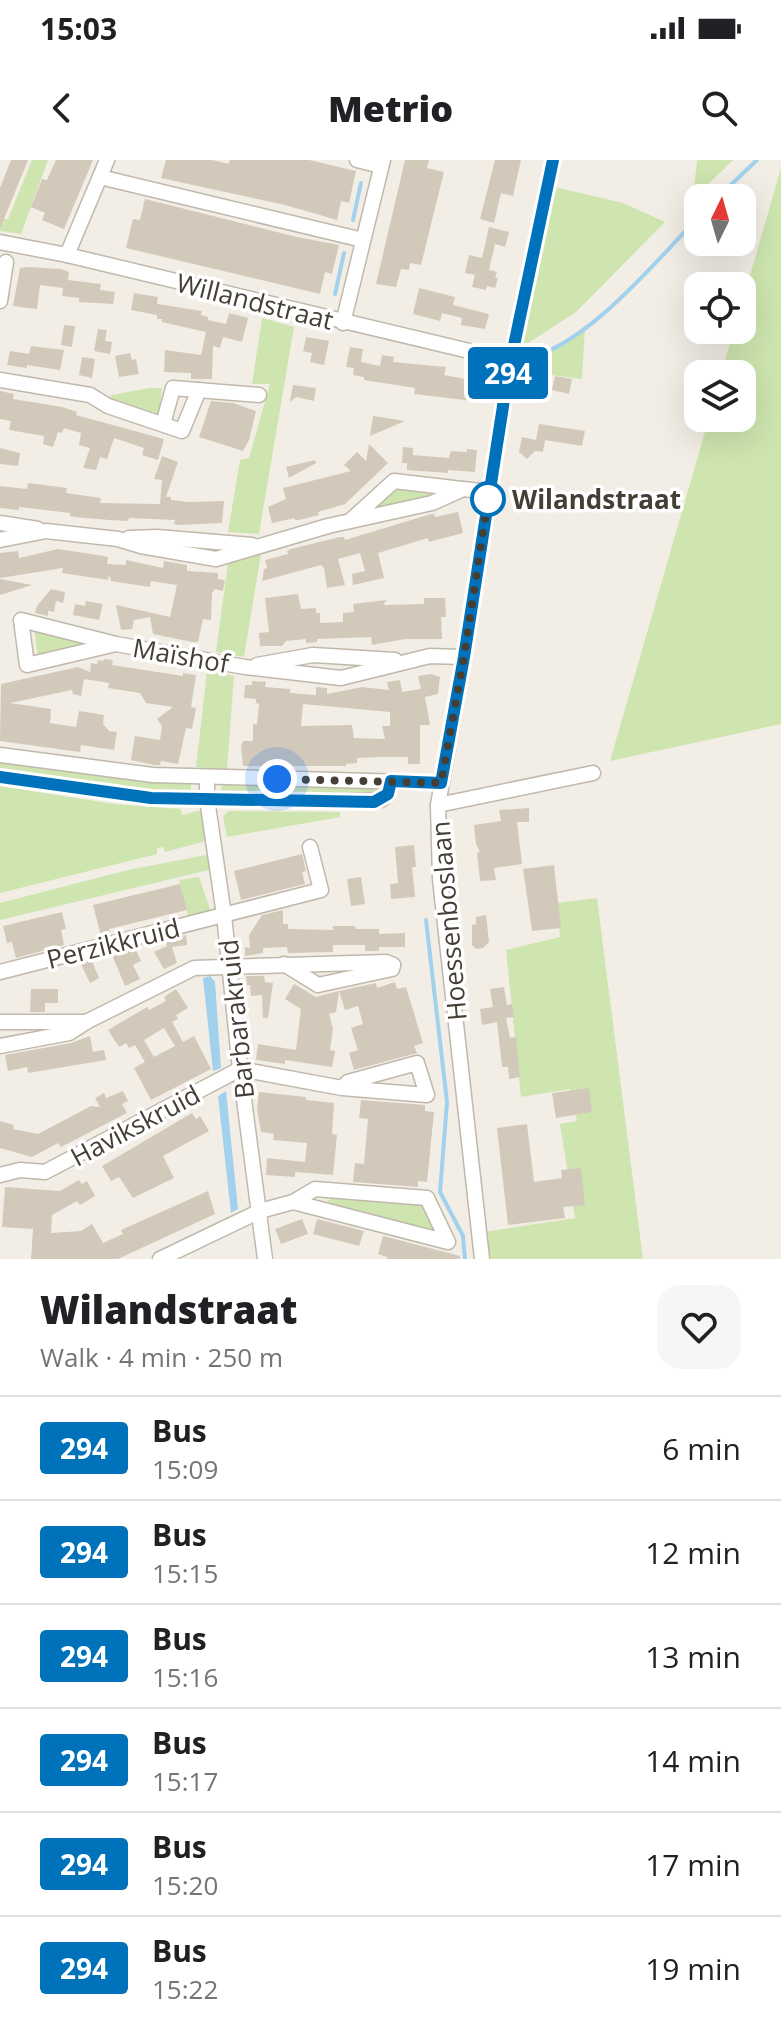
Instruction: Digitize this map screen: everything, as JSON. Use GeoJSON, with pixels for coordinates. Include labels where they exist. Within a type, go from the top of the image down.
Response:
{"type":"FeatureCollection","features":[{"type":"Feature","properties":{"kind":"street"},"geometry":{"type":"LineString","coordinates":[[67,255],[107,160]]}},
{"type":"Feature","properties":{"kind":"street"},"geometry":{"type":"LineString","coordinates":[[343,323],[382,163],[357,160]]}},
{"type":"Feature","properties":{"kind":"street","name":"Hoessenboslaan"},"geometry":{"type":"LineString","coordinates":[[482,1259],[440,879],[438,805],[511,361],[553,160]]}},
{"type":"Feature","properties":{"kind":"street"},"geometry":{"type":"LineString","coordinates":[[100,177],[363,240]]}},
{"type":"Feature","properties":{"kind":"street","name":"Willandstraat"},"geometry":{"type":"LineString","coordinates":[[0,242],[67,255],[511,361]]}},
{"type":"Feature","properties":{"kind":"street"},"geometry":{"type":"LineString","coordinates":[[0,301],[6,262]]}},
{"type":"Feature","properties":{"kind":"street"},"geometry":{"type":"LineString","coordinates":[[0,380],[90,395],[108,406],[182,431],[199,390]]}},
{"type":"Feature","properties":{"kind":"street"},"geometry":{"type":"LineString","coordinates":[[163,424],[173,388],[259,395]]}},
{"type":"Feature","properties":{"kind":"street"},"geometry":{"type":"LineString","coordinates":[[350,521],[394,481],[489,492]]}},
{"type":"Feature","properties":{"kind":"street"},"geometry":{"type":"LineString","coordinates":[[0,523],[118,539],[216,559],[350,521],[432,503],[463,489]]}},
{"type":"Feature","properties":{"kind":"street"},"geometry":{"type":"LineString","coordinates":[[0,540],[46,531]]}},
{"type":"Feature","properties":{"kind":"street","name":"Maïshof"},"geometry":{"type":"LineString","coordinates":[[116,644],[27,665],[21,620],[116,644],[245,667],[341,678],[430,656],[464,657]]}},
{"type":"Feature","properties":{"kind":"street","name":"Maïshof"},"geometry":{"type":"LineString","coordinates":[[245,667],[313,655],[412,661]]}},
{"type":"Feature","properties":{"kind":"street"},"geometry":{"type":"LineString","coordinates":[[0,755],[99,770],[207,779],[441,783]]}},
{"type":"Feature","properties":{"kind":"street"},"geometry":{"type":"LineString","coordinates":[[438,805],[593,773]]}},
{"type":"Feature","properties":{"kind":"street"},"geometry":{"type":"LineString","coordinates":[[0,777],[151,798],[374,802],[388,794],[391,781]]}},
{"type":"Feature","properties":{"kind":"street","name":"Barbarakruid"},"geometry":{"type":"LineString","coordinates":[[207,779],[265,1259]]}},
{"type":"Feature","properties":{"kind":"street","name":"Perzikkruid"},"geometry":{"type":"LineString","coordinates":[[0,972],[321,890],[310,847]]}},
{"type":"Feature","properties":{"kind":"street"},"geometry":{"type":"LineString","coordinates":[[0,1046],[69,1033],[194,968],[229,965],[386,962],[393,965],[392,969],[318,985],[284,964]]}},
{"type":"Feature","properties":{"kind":"street"},"geometry":{"type":"LineString","coordinates":[[0,1022],[86,1022]]}},
{"type":"Feature","properties":{"kind":"street"},"geometry":{"type":"LineString","coordinates":[[240,1069],[342,1088],[355,1090],[427,1095],[417,1063],[348,1082],[342,1088]]}},
{"type":"Feature","properties":{"kind":"street","name":"Havikskruid"},"geometry":{"type":"LineString","coordinates":[[0,1164],[20,1170],[45,1172],[240,1069]]}},
{"type":"Feature","properties":{"kind":"street","name":"Havikskruid"},"geometry":{"type":"LineString","coordinates":[[0,1175],[20,1170]]}},
{"type":"Feature","properties":{"kind":"street"},"geometry":{"type":"LineString","coordinates":[[160,1259],[260,1211],[293,1202],[315,1189],[427,1198],[448,1242],[293,1202]]}},
{"type":"Feature","properties":{"kind":"green space"},"geometry":{"type":"Polygon","coordinates":[[[32,160],[48,160],[21,234],[0,231],[0,219],[8,219],[32,160]]]}},
{"type":"Feature","properties":{"kind":"green space"},"geometry":{"type":"Polygon","coordinates":[[[697,160],[733,160],[708,184],[695,184],[697,160]]]}},
{"type":"Feature","properties":{"kind":"green space"},"geometry":{"type":"Polygon","coordinates":[[[781,168],[781,724],[610,761],[705,432],[756,432],[756,360],[725,360],[730,344],[756,344],[756,272],[751,272],[781,168]]]}},
{"type":"Feature","properties":{"kind":"green space"},"geometry":{"type":"Polygon","coordinates":[[[555,187],[623,203],[665,222],[576,312],[522,347],[555,187]]]}},
{"type":"Feature","properties":{"kind":"green space"},"geometry":{"type":"Polygon","coordinates":[[[262,318],[294,327],[259,534],[228,532],[240,460],[249,458],[270,384],[252,384],[262,318]]]}},
{"type":"Feature","properties":{"kind":"green space"},"geometry":{"type":"Polygon","coordinates":[[[585,327],[582,379],[542,374],[544,357],[585,327]]]}},
{"type":"Feature","properties":{"kind":"green space"},"geometry":{"type":"Polygon","coordinates":[[[162,388],[159,414],[110,399],[112,395],[162,388]]]}},
{"type":"Feature","properties":{"kind":"green space"},"geometry":{"type":"Polygon","coordinates":[[[397,487],[445,491],[367,512],[397,487]]]}},
{"type":"Feature","properties":{"kind":"green space"},"geometry":{"type":"Polygon","coordinates":[[[261,554],[244,657],[216,652],[228,563],[261,554]]]}},
{"type":"Feature","properties":{"kind":"green space"},"geometry":{"type":"Polygon","coordinates":[[[34,629],[93,644],[38,657],[34,629]]]}},
{"type":"Feature","properties":{"kind":"green space"},"geometry":{"type":"Polygon","coordinates":[[[207,671],[234,676],[227,769],[196,767],[207,671]]]}},
{"type":"Feature","properties":{"kind":"green space"},"geometry":{"type":"Polygon","coordinates":[[[0,759],[191,784],[191,794],[151,795],[0,772],[0,759]]]}},
{"type":"Feature","properties":{"kind":"green space"},"geometry":{"type":"Polygon","coordinates":[[[225,783],[383,788],[382,794],[220,794],[225,783]]]}},
{"type":"Feature","properties":{"kind":"green space"},"geometry":{"type":"Polygon","coordinates":[[[0,786],[114,804],[181,809],[182,815],[202,810],[206,841],[165,852],[163,847],[157,848],[157,854],[0,893],[0,786]]]}},
{"type":"Feature","properties":{"kind":"green space"},"geometry":{"type":"Polygon","coordinates":[[[229,811],[340,812],[340,817],[227,837],[223,816],[229,811]]]}},
{"type":"Feature","properties":{"kind":"green space"},"geometry":{"type":"Polygon","coordinates":[[[211,855],[213,869],[0,920],[0,903],[128,870],[211,855]]]}},
{"type":"Feature","properties":{"kind":"green space"},"geometry":{"type":"Polygon","coordinates":[[[199,877],[211,912],[189,919],[179,880],[199,877]]]}},
{"type":"Feature","properties":{"kind":"green space"},"geometry":{"type":"Polygon","coordinates":[[[597,898],[643,1259],[487,1259],[484,1232],[575,1218],[560,1124],[577,1121],[570,1089],[521,1097],[506,950],[560,937],[557,903],[597,898]]]}},
{"type":"Feature","properties":{"kind":"green space"},"geometry":{"type":"Polygon","coordinates":[[[337,1194],[424,1204],[439,1231],[437,1236],[322,1205],[337,1194]]]}},
{"type":"Feature","properties":{"kind":"water"},"geometry":{"type":"Polygon","coordinates":[[[210,976],[215,982],[221,1068],[213,1071],[203,978],[210,976]]]}},
{"type":"Feature","properties":{"kind":"water"},"geometry":{"type":"Polygon","coordinates":[[[226,1091],[238,1209],[231,1213],[218,1096],[226,1091]]]}},
{"type":"Feature","properties":{"kind":"building"},"geometry":{"type":"Polygon","coordinates":[[[11,160],[28,160],[0,229],[0,188],[11,160]]]}},
{"type":"Feature","properties":{"kind":"building"},"geometry":{"type":"Polygon","coordinates":[[[56,160],[93,160],[64,229],[42,220],[45,213],[31,207],[42,179],[47,180],[56,160]]]}},
{"type":"Feature","properties":{"kind":"building"},"geometry":{"type":"Polygon","coordinates":[[[166,160],[212,160],[229,164],[230,160],[309,160],[356,171],[349,203],[341,201],[337,220],[285,205],[161,178],[166,160]]]}},
{"type":"Feature","properties":{"kind":"building"},"geometry":{"type":"Polygon","coordinates":[[[405,160],[429,160],[427,168],[444,172],[421,265],[410,263],[409,270],[401,269],[396,287],[376,284],[405,160]]]}},
{"type":"Feature","properties":{"kind":"building"},"geometry":{"type":"Polygon","coordinates":[[[495,160],[521,160],[513,196],[501,193],[494,223],[480,219],[495,160]]]}},
{"type":"Feature","properties":{"kind":"building"},"geometry":{"type":"Polygon","coordinates":[[[145,199],[339,245],[332,274],[325,272],[320,294],[126,248],[133,219],[140,220],[145,199]]]}},
{"type":"Feature","properties":{"kind":"building"},"geometry":{"type":"Polygon","coordinates":[[[489,227],[509,232],[505,247],[495,244],[489,270],[497,272],[495,278],[498,278],[495,288],[487,286],[486,290],[472,287],[475,275],[465,273],[469,255],[482,258],[489,227]]]}},
{"type":"Feature","properties":{"kind":"building"},"geometry":{"type":"Polygon","coordinates":[[[20,268],[61,269],[69,272],[68,280],[101,284],[100,290],[115,292],[113,304],[79,302],[79,298],[62,296],[63,288],[40,285],[37,309],[13,306],[20,268]]]}},
{"type":"Feature","properties":{"kind":"building"},"geometry":{"type":"Polygon","coordinates":[[[419,288],[455,297],[453,305],[489,314],[485,329],[461,325],[462,318],[442,313],[440,321],[413,314],[419,288]]]}},
{"type":"Feature","properties":{"kind":"building"},"geometry":{"type":"Polygon","coordinates":[[[134,293],[158,297],[157,304],[202,311],[201,315],[208,317],[208,320],[226,324],[229,313],[248,318],[242,342],[223,337],[220,348],[213,346],[212,379],[191,379],[191,373],[164,372],[165,350],[201,355],[206,332],[162,322],[157,315],[131,310],[134,293]]]}},
{"type":"Feature","properties":{"kind":"building"},"geometry":{"type":"Polygon","coordinates":[[[64,325],[75,326],[72,347],[61,345],[64,325]]]}},
{"type":"Feature","properties":{"kind":"building"},"geometry":{"type":"Polygon","coordinates":[[[98,329],[107,330],[105,341],[112,342],[110,354],[94,351],[98,329]]]}},
{"type":"Feature","properties":{"kind":"building"},"geometry":{"type":"Polygon","coordinates":[[[306,337],[329,341],[324,365],[310,362],[312,353],[303,351],[306,337]]]}},
{"type":"Feature","properties":{"kind":"building"},"geometry":{"type":"Polygon","coordinates":[[[31,346],[64,350],[60,370],[7,365],[10,351],[29,354],[31,346]]]}},
{"type":"Feature","properties":{"kind":"building"},"geometry":{"type":"Polygon","coordinates":[[[350,347],[363,349],[361,362],[380,366],[382,355],[394,357],[393,362],[446,367],[444,375],[476,381],[473,401],[414,394],[415,388],[364,380],[364,377],[353,375],[354,368],[346,367],[350,347]]]}},
{"type":"Feature","properties":{"kind":"building"},"geometry":{"type":"Polygon","coordinates":[[[130,353],[132,360],[136,359],[139,374],[119,377],[115,356],[130,353]]]}},
{"type":"Feature","properties":{"kind":"building"},"geometry":{"type":"Polygon","coordinates":[[[82,357],[95,359],[92,378],[79,375],[82,357]]]}},
{"type":"Feature","properties":{"kind":"building"},"geometry":{"type":"Polygon","coordinates":[[[555,376],[572,379],[569,394],[552,390],[555,376]]]}},
{"type":"Feature","properties":{"kind":"building"},"geometry":{"type":"Polygon","coordinates":[[[293,385],[316,388],[314,401],[296,397],[290,402],[293,385]]]}},
{"type":"Feature","properties":{"kind":"building"},"geometry":{"type":"Polygon","coordinates":[[[0,391],[14,394],[13,399],[62,407],[77,412],[76,415],[164,439],[158,460],[142,455],[144,448],[114,438],[107,459],[100,457],[96,470],[83,468],[90,448],[79,445],[81,433],[64,428],[62,433],[58,432],[53,447],[43,444],[44,436],[9,430],[11,421],[0,419],[0,391]]]}},
{"type":"Feature","properties":{"kind":"building"},"geometry":{"type":"Polygon","coordinates":[[[211,401],[233,403],[256,411],[243,451],[199,437],[211,401]]]}},
{"type":"Feature","properties":{"kind":"building"},"geometry":{"type":"Polygon","coordinates":[[[373,416],[405,421],[370,436],[373,416]]]}},
{"type":"Feature","properties":{"kind":"building"},"geometry":{"type":"Polygon","coordinates":[[[539,424],[585,431],[582,446],[545,440],[543,452],[535,451],[527,459],[519,452],[522,437],[536,440],[539,424]]]}},
{"type":"Feature","properties":{"kind":"building"},"geometry":{"type":"Polygon","coordinates":[[[369,444],[388,463],[345,504],[318,512],[319,515],[272,523],[268,507],[286,499],[283,488],[351,471],[344,465],[357,452],[366,461],[369,444]]]}},
{"type":"Feature","properties":{"kind":"building"},"geometry":{"type":"Polygon","coordinates":[[[403,447],[413,448],[413,455],[449,458],[451,451],[477,450],[475,472],[407,470],[407,463],[402,463],[403,447]]]}},
{"type":"Feature","properties":{"kind":"building"},"geometry":{"type":"Polygon","coordinates":[[[0,448],[20,453],[18,466],[0,464],[0,448]]]}},
{"type":"Feature","properties":{"kind":"building"},"geometry":{"type":"Polygon","coordinates":[[[162,456],[178,462],[166,497],[188,502],[224,501],[222,523],[178,525],[174,524],[175,520],[109,520],[19,507],[19,510],[0,508],[0,486],[27,489],[28,483],[67,488],[66,493],[101,498],[100,503],[160,504],[162,480],[154,479],[162,456]]]}},
{"type":"Feature","properties":{"kind":"building"},"geometry":{"type":"Polygon","coordinates":[[[315,460],[316,463],[289,478],[286,467],[315,460]]]}},
{"type":"Feature","properties":{"kind":"building"},"geometry":{"type":"Polygon","coordinates":[[[458,512],[463,533],[429,542],[428,538],[378,553],[384,578],[353,585],[352,574],[365,571],[360,553],[338,559],[345,585],[327,588],[321,565],[262,581],[264,569],[267,568],[265,560],[288,554],[287,551],[291,549],[340,537],[345,540],[431,514],[435,517],[458,512]]]}},
{"type":"Feature","properties":{"kind":"building"},"geometry":{"type":"Polygon","coordinates":[[[58,549],[108,557],[107,564],[126,565],[126,560],[163,568],[164,561],[187,565],[187,571],[218,573],[218,579],[225,580],[223,591],[215,589],[212,593],[211,620],[203,619],[198,642],[192,642],[153,634],[150,617],[134,620],[132,629],[121,630],[116,605],[170,617],[177,585],[151,581],[150,587],[111,581],[109,574],[108,580],[62,573],[63,568],[0,578],[0,553],[18,551],[19,558],[58,549]]]}},
{"type":"Feature","properties":{"kind":"building"},"geometry":{"type":"Polygon","coordinates":[[[0,579],[32,585],[0,595],[0,579]]]}},
{"type":"Feature","properties":{"kind":"building"},"geometry":{"type":"Polygon","coordinates":[[[51,589],[65,592],[63,603],[56,601],[54,612],[48,611],[48,616],[35,613],[37,606],[51,589]]]}},
{"type":"Feature","properties":{"kind":"building"},"geometry":{"type":"Polygon","coordinates":[[[298,594],[301,609],[316,608],[316,613],[320,613],[320,623],[343,622],[343,613],[354,612],[353,604],[387,600],[383,605],[424,604],[424,598],[445,598],[446,617],[441,617],[442,639],[405,639],[372,645],[371,637],[317,639],[317,642],[306,643],[306,639],[286,641],[282,646],[260,646],[259,633],[269,632],[265,598],[298,594]]]}},
{"type":"Feature","properties":{"kind":"building"},"geometry":{"type":"Polygon","coordinates":[[[86,601],[103,604],[99,620],[73,615],[75,604],[85,606],[86,601]]]}},
{"type":"Feature","properties":{"kind":"building"},"geometry":{"type":"Polygon","coordinates":[[[98,660],[113,660],[112,665],[183,676],[183,673],[196,675],[191,707],[196,708],[192,729],[186,728],[178,764],[161,761],[160,765],[154,765],[131,760],[135,736],[160,740],[162,726],[157,719],[173,707],[146,703],[140,693],[108,688],[109,683],[84,679],[81,696],[73,694],[72,690],[10,703],[51,709],[50,723],[76,727],[79,711],[104,715],[103,724],[109,731],[117,732],[114,750],[81,745],[80,752],[0,741],[1,684],[78,667],[90,672],[91,663],[97,664],[98,660]]]}},
{"type":"Feature","properties":{"kind":"building"},"geometry":{"type":"Polygon","coordinates":[[[431,674],[440,677],[438,694],[425,697],[430,725],[420,725],[420,764],[408,764],[408,757],[378,757],[357,758],[357,763],[346,766],[243,766],[241,746],[243,741],[253,741],[253,724],[257,724],[259,704],[256,699],[244,698],[245,685],[252,685],[252,681],[266,682],[265,687],[290,689],[290,693],[316,695],[316,687],[327,688],[327,694],[362,687],[389,690],[387,682],[400,680],[402,692],[421,689],[418,676],[431,674]],[[303,704],[301,726],[352,725],[354,738],[385,739],[382,726],[390,726],[390,712],[303,704]]]}},
{"type":"Feature","properties":{"kind":"building"},"geometry":{"type":"Polygon","coordinates":[[[529,808],[529,822],[517,822],[522,864],[494,868],[496,880],[480,881],[477,852],[480,852],[474,825],[501,821],[499,810],[529,808]]]}},
{"type":"Feature","properties":{"kind":"building"},"geometry":{"type":"Polygon","coordinates":[[[414,845],[416,867],[412,867],[415,897],[391,899],[390,884],[398,883],[395,847],[414,845]]]}},
{"type":"Feature","properties":{"kind":"building"},"geometry":{"type":"Polygon","coordinates":[[[302,854],[305,884],[241,900],[234,871],[302,854]]]}},
{"type":"Feature","properties":{"kind":"building"},"geometry":{"type":"Polygon","coordinates":[[[554,865],[561,928],[532,931],[523,869],[554,865]]]}},
{"type":"Feature","properties":{"kind":"building"},"geometry":{"type":"Polygon","coordinates":[[[361,877],[365,904],[351,906],[347,879],[361,877]]]}},
{"type":"Feature","properties":{"kind":"building"},"geometry":{"type":"Polygon","coordinates":[[[180,884],[187,910],[109,929],[110,934],[101,936],[93,905],[180,884]]]}},
{"type":"Feature","properties":{"kind":"building"},"geometry":{"type":"Polygon","coordinates":[[[283,910],[283,924],[288,924],[288,929],[334,930],[332,926],[355,926],[356,929],[379,929],[379,934],[405,933],[405,947],[379,947],[379,951],[365,951],[365,945],[333,945],[333,952],[288,953],[287,947],[263,948],[263,953],[245,956],[245,947],[250,948],[249,935],[262,915],[283,910]]]}},
{"type":"Feature","properties":{"kind":"building"},"geometry":{"type":"Polygon","coordinates":[[[62,912],[66,929],[61,930],[64,945],[16,958],[12,942],[7,943],[3,926],[62,912]]]}},
{"type":"Feature","properties":{"kind":"building"},"geometry":{"type":"Polygon","coordinates":[[[486,915],[489,942],[483,948],[476,949],[472,945],[472,925],[476,924],[476,917],[486,915]]]}},
{"type":"Feature","properties":{"kind":"building"},"geometry":{"type":"Polygon","coordinates":[[[186,935],[187,945],[172,947],[177,963],[164,969],[154,952],[167,946],[164,940],[186,935]]]}},
{"type":"Feature","properties":{"kind":"building"},"geometry":{"type":"Polygon","coordinates":[[[135,948],[141,961],[133,965],[140,979],[125,986],[112,955],[135,948]]]}},
{"type":"Feature","properties":{"kind":"building"},"geometry":{"type":"Polygon","coordinates":[[[91,959],[99,978],[90,983],[80,962],[91,959]]]}},
{"type":"Feature","properties":{"kind":"building"},"geometry":{"type":"Polygon","coordinates":[[[246,976],[264,976],[265,982],[273,983],[268,1018],[263,1018],[262,995],[251,996],[246,976]]]}},
{"type":"Feature","properties":{"kind":"building"},"geometry":{"type":"Polygon","coordinates":[[[395,982],[397,989],[406,987],[423,1043],[414,1046],[417,1053],[354,1070],[349,1053],[358,1050],[351,1028],[363,1024],[358,1006],[345,1010],[339,991],[376,983],[377,988],[395,982]]]}},
{"type":"Feature","properties":{"kind":"building"},"geometry":{"type":"Polygon","coordinates":[[[294,984],[316,997],[339,991],[336,1012],[329,1014],[333,1029],[330,1050],[335,1051],[332,1067],[285,1060],[285,1064],[256,1060],[258,1044],[296,1050],[301,1009],[285,999],[294,984]]]}},
{"type":"Feature","properties":{"kind":"building"},"geometry":{"type":"Polygon","coordinates":[[[504,987],[507,1005],[512,1004],[514,1017],[506,1018],[510,1038],[516,1037],[520,1077],[509,1079],[508,1067],[502,1067],[497,1022],[482,1025],[480,1009],[493,1007],[490,989],[504,987]]]}},
{"type":"Feature","properties":{"kind":"building"},"geometry":{"type":"Polygon","coordinates":[[[31,989],[58,989],[58,1003],[45,1003],[45,1012],[30,1012],[31,989]]]}},
{"type":"Feature","properties":{"kind":"building"},"geometry":{"type":"Polygon","coordinates":[[[176,989],[188,1008],[176,1015],[178,1019],[172,1022],[183,1042],[194,1036],[211,1069],[151,1100],[134,1068],[145,1062],[135,1045],[129,1048],[126,1043],[119,1047],[108,1030],[147,1007],[149,1010],[166,1001],[164,997],[176,989]],[[164,1028],[144,1040],[154,1057],[175,1046],[164,1028]]]}},
{"type":"Feature","properties":{"kind":"building"},"geometry":{"type":"Polygon","coordinates":[[[90,1036],[93,1052],[104,1050],[106,1060],[28,1073],[27,1067],[8,1071],[5,1055],[71,1043],[90,1036]]]}},
{"type":"Feature","properties":{"kind":"building"},"geometry":{"type":"Polygon","coordinates":[[[589,1088],[592,1112],[556,1118],[552,1093],[589,1088]]]}},
{"type":"Feature","properties":{"kind":"building"},"geometry":{"type":"Polygon","coordinates":[[[123,1091],[128,1101],[122,1104],[127,1113],[61,1147],[58,1143],[32,1157],[0,1148],[0,1121],[14,1125],[13,1129],[38,1134],[91,1106],[100,1107],[95,1098],[104,1093],[106,1098],[123,1091]]]}},
{"type":"Feature","properties":{"kind":"building"},"geometry":{"type":"Polygon","coordinates":[[[259,1092],[334,1103],[332,1134],[337,1135],[333,1175],[295,1172],[295,1177],[266,1175],[267,1158],[305,1162],[307,1143],[273,1140],[274,1134],[261,1132],[257,1109],[259,1092]]]}},
{"type":"Feature","properties":{"kind":"building"},"geometry":{"type":"Polygon","coordinates":[[[361,1100],[425,1105],[425,1111],[434,1112],[427,1182],[418,1181],[418,1187],[353,1182],[355,1163],[364,1164],[368,1119],[359,1118],[361,1100]]]}},
{"type":"Feature","properties":{"kind":"building"},"geometry":{"type":"Polygon","coordinates":[[[192,1113],[196,1119],[200,1116],[209,1131],[163,1156],[174,1178],[133,1198],[119,1177],[111,1181],[102,1166],[192,1113]]]}},
{"type":"Feature","properties":{"kind":"building"},"geometry":{"type":"Polygon","coordinates":[[[527,1124],[534,1182],[562,1178],[561,1170],[581,1168],[585,1205],[563,1207],[565,1218],[508,1225],[497,1128],[527,1124]]]}},
{"type":"Feature","properties":{"kind":"building"},"geometry":{"type":"Polygon","coordinates":[[[79,1180],[82,1184],[87,1181],[95,1196],[80,1205],[77,1201],[52,1215],[51,1233],[81,1231],[92,1224],[103,1243],[123,1234],[121,1230],[208,1191],[215,1214],[118,1259],[31,1259],[33,1229],[2,1227],[5,1187],[60,1191],[79,1180]]]}},
{"type":"Feature","properties":{"kind":"building"},"geometry":{"type":"Polygon","coordinates":[[[302,1219],[308,1234],[281,1244],[275,1229],[302,1219]]]}},
{"type":"Feature","properties":{"kind":"building"},"geometry":{"type":"Polygon","coordinates":[[[317,1219],[364,1231],[359,1246],[313,1234],[317,1219]]]}},
{"type":"Feature","properties":{"kind":"building"},"geometry":{"type":"Polygon","coordinates":[[[383,1236],[460,1256],[460,1259],[387,1259],[378,1254],[383,1236]]]}},
{"type":"Feature","properties":{"kind":"waterway"},"geometry":{"type":"LineString","coordinates":[[732,184],[757,160]]}},
{"type":"Feature","properties":{"kind":"waterway"},"geometry":{"type":"LineString","coordinates":[[353,220],[361,183]]}},
{"type":"Feature","properties":{"kind":"waterway"},"geometry":{"type":"LineString","coordinates":[[523,361],[572,338],[596,320],[684,233]]}},
{"type":"Feature","properties":{"kind":"waterway"},"geometry":{"type":"LineString","coordinates":[[335,294],[344,253]]}},
{"type":"Feature","properties":{"kind":"waterway"},"geometry":{"type":"LineString","coordinates":[[426,920],[447,1102],[440,1192],[463,1236],[465,1259]]}},
{"type":"Feature","properties":{"kind":"bus line","name":"294"},"geometry":{"type":"LineString","coordinates":[[0,777],[151,798],[374,802],[388,794],[391,781],[441,783],[508,374],[553,160]]}},
{"type":"Feature","properties":{"kind":"place","name":"Wilandstraat"},"geometry":{"type":"Point","coordinates":[488,499]}},
{"type":"Feature","properties":{"kind":"route"},"geometry":{"type":"LineString","coordinates":[[277,779],[441,783],[489,492],[488,499]]}}]}
